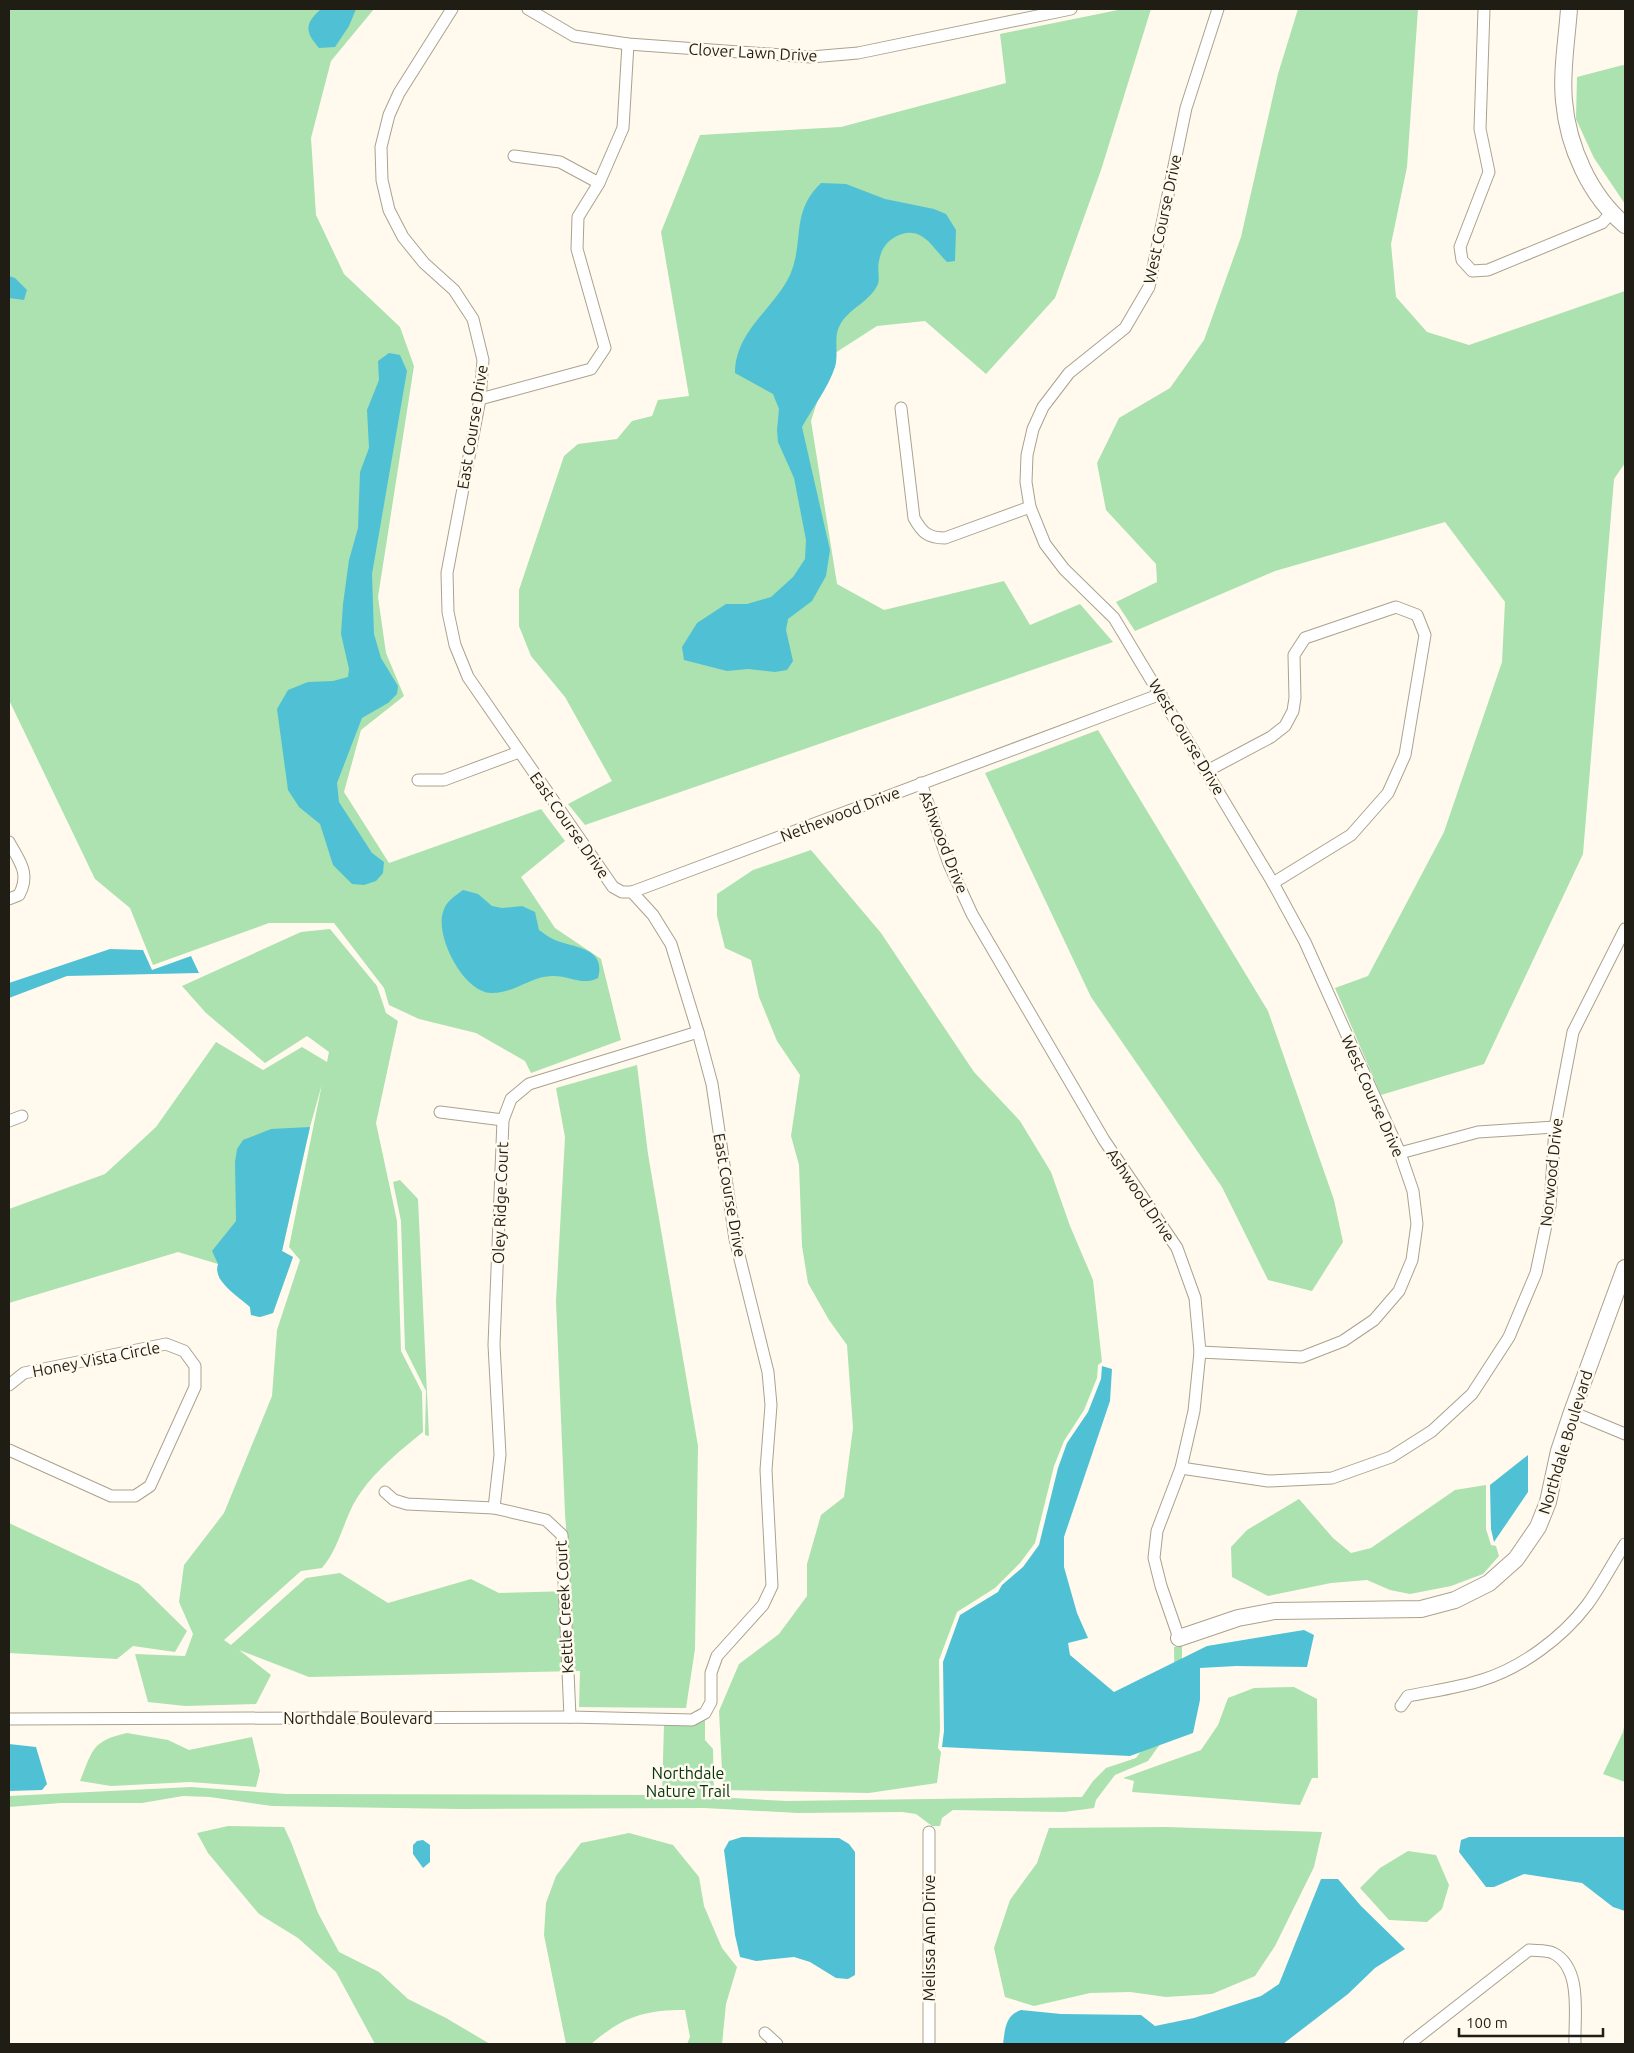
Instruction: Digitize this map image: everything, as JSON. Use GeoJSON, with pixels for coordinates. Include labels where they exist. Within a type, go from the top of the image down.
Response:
{"type":"FeatureCollection","features":[{"type":"Feature","properties":{"kind":"street","name":"East Course Drive"},"geometry":{"type":"LineString","coordinates":[[452,9],[399,93],[389,115],[381,147],[382,180],[389,210],[403,238],[424,263],[454,290],[473,318],[483,360],[480,399],[447,573],[448,612],[455,646],[468,677],[613,886],[622,892],[632,892],[653,915],[671,944],[712,1084],[735,1239],[768,1372],[771,1405],[766,1470],[772,1586],[763,1605],[717,1656],[711,1673],[711,1702],[705,1713]]}},
{"type":"Feature","properties":{"kind":"street","name":"Clover Lawn Drive"},"geometry":{"type":"LineString","coordinates":[[528,9],[574,36],[628,44],[811,57],[858,53],[1071,9]]}},
{"type":"Feature","properties":{"kind":"street","name":"West Course Drive"},"geometry":{"type":"LineString","coordinates":[[1200,1352],[1302,1357],[1343,1342],[1374,1320],[1399,1292],[1412,1260],[1417,1224],[1414,1199],[1400,1153],[1305,942],[1273,882],[1114,618],[1064,568],[1045,544],[1030,507],[1026,482],[1027,456],[1034,429],[1043,407],[1069,373],[1125,328],[1149,287],[1186,108],[1218,9]]}},
{"type":"Feature","properties":{"kind":"street"},"geometry":{"type":"LineString","coordinates":[[1484,9],[1480,128],[1489,172],[1460,246],[1462,260],[1472,271],[1488,270],[1602,224],[1611,213]]}},
{"type":"Feature","properties":{"kind":"street"},"geometry":{"type":"LineString","coordinates":[[1569,9],[1564,101],[1584,175],[1611,213],[1625,225]]}},
{"type":"Feature","properties":{"kind":"street"},"geometry":{"type":"LineString","coordinates":[[480,399],[591,369],[605,348],[577,249],[578,217],[599,183],[624,128],[628,44]]}},
{"type":"Feature","properties":{"kind":"street"},"geometry":{"type":"LineString","coordinates":[[514,156],[560,162],[599,183]]}},
{"type":"Feature","properties":{"kind":"street"},"geometry":{"type":"LineString","coordinates":[[901,408],[914,518],[923,533],[933,538],[945,538],[1030,507]]}},
{"type":"Feature","properties":{"kind":"street"},"geometry":{"type":"LineString","coordinates":[[1207,771],[1271,737],[1285,726],[1293,711],[1295,698],[1294,655],[1305,638],[1396,607],[1417,615],[1426,635],[1405,755],[1388,793],[1351,835],[1273,882]]}},
{"type":"Feature","properties":{"kind":"street","name":"Nethewood Drive"},"geometry":{"type":"LineString","coordinates":[[632,892],[1161,694]]}},
{"type":"Feature","properties":{"kind":"street"},"geometry":{"type":"LineString","coordinates":[[418,780],[444,780],[519,752]]}},
{"type":"Feature","properties":{"kind":"street","name":"Ashwood Drive"},"geometry":{"type":"LineString","coordinates":[[921,783],[949,864],[972,914],[1104,1140],[1178,1248],[1195,1298],[1200,1352],[1194,1411],[1181,1468],[1157,1531],[1154,1558],[1160,1586],[1179,1638]]}},
{"type":"Feature","properties":{"kind":"street"},"geometry":{"type":"LineString","coordinates":[[9,842],[24,871],[25,884],[19,895],[9,899]]}},
{"type":"Feature","properties":{"kind":"street","name":"Norwood Drive"},"geometry":{"type":"LineString","coordinates":[[1181,1468],[1268,1481],[1332,1478],[1391,1457],[1438,1425],[1472,1394],[1509,1337],[1536,1273],[1550,1206],[1555,1127],[1573,1032],[1625,929]]}},
{"type":"Feature","properties":{"kind":"street","name":"Oley Ridge Court"},"geometry":{"type":"LineString","coordinates":[[494,1508],[500,1455],[494,1345],[503,1120],[511,1099],[529,1084],[698,1032]]}},
{"type":"Feature","properties":{"kind":"street"},"geometry":{"type":"LineString","coordinates":[[440,1112],[503,1120]]}},
{"type":"Feature","properties":{"kind":"street"},"geometry":{"type":"LineString","coordinates":[[9,1121],[22,1116]]}},
{"type":"Feature","properties":{"kind":"street"},"geometry":{"type":"LineString","coordinates":[[1400,1153],[1478,1132],[1555,1127]]}},
{"type":"Feature","properties":{"kind":"street","name":"Northdale Boulevard"},"geometry":{"type":"LineString","coordinates":[[1179,1638],[1238,1618],[1274,1611],[1421,1609],[1455,1600],[1489,1583],[1516,1559],[1538,1527],[1548,1502],[1559,1451],[1572,1412],[1625,1268]]}},
{"type":"Feature","properties":{"kind":"street","name":"Honey Vista Circle"},"geometry":{"type":"LineString","coordinates":[[9,1385],[24,1373],[166,1344],[184,1351],[195,1366],[195,1387],[150,1486],[135,1496],[112,1496],[9,1450]]}},
{"type":"Feature","properties":{"kind":"street"},"geometry":{"type":"LineString","coordinates":[[1572,1412],[1625,1434]]}},
{"type":"Feature","properties":{"kind":"street","name":"Kettle Creek Court"},"geometry":{"type":"LineString","coordinates":[[385,1492],[394,1500],[407,1504],[494,1508],[546,1520],[562,1535],[570,1717]]}},
{"type":"Feature","properties":{"kind":"street"},"geometry":{"type":"LineString","coordinates":[[1401,1706],[1408,1696],[1483,1680],[1511,1668],[1538,1651],[1565,1629],[1586,1606],[1625,1544]]}},
{"type":"Feature","properties":{"kind":"street","name":"Northdale Boulevard"},"geometry":{"type":"LineString","coordinates":[[9,1719],[570,1717],[692,1720],[705,1713]]}},
{"type":"Feature","properties":{"kind":"street","name":"Melissa Ann Drive"},"geometry":{"type":"LineString","coordinates":[[929,1832],[929,2044]]}},
{"type":"Feature","properties":{"kind":"street"},"geometry":{"type":"LineString","coordinates":[[1409,2044],[1529,1950],[1552,1953],[1568,1965],[1574,1987],[1575,2044]]}},
{"type":"Feature","properties":{"kind":"street"},"geometry":{"type":"LineString","coordinates":[[765,2033],[777,2044]]}},
{"type":"Feature","properties":{"kind":"green space"},"geometry":{"type":"Polygon","coordinates":[[[9,9],[374,9],[331,61],[311,138],[316,215],[344,274],[400,327],[414,366],[378,597],[386,653],[404,696],[361,730],[344,792],[389,863],[541,809],[565,841],[521,877],[555,928],[601,959],[621,1040],[531,1073],[525,1061],[476,1033],[419,1019],[389,1005],[384,988],[334,923],[269,923],[153,965],[130,908],[95,879],[9,700],[9,9]]]}},
{"type":"Feature","properties":{"kind":"green space"},"geometry":{"type":"Polygon","coordinates":[[[1123,9],[1151,9],[1101,170],[1055,298],[986,374],[925,321],[877,326],[832,355],[811,421],[837,584],[884,610],[1004,581],[1030,625],[1080,604],[1113,642],[585,825],[568,804],[612,781],[565,697],[531,656],[519,626],[519,590],[564,456],[578,444],[617,439],[632,421],[652,416],[658,400],[689,396],[661,232],[700,135],[841,127],[1006,83],[1000,34],[1123,9]]]}},
{"type":"Feature","properties":{"kind":"green space"},"geometry":{"type":"Polygon","coordinates":[[[1298,9],[1418,9],[1407,167],[1391,244],[1396,297],[1427,332],[1469,345],[1625,291],[1625,463],[1614,479],[1583,854],[1484,1064],[1381,1095],[1335,988],[1368,976],[1444,832],[1502,662],[1505,602],[1445,522],[1275,571],[1135,631],[1116,602],[1157,582],[1156,564],[1106,510],[1097,463],[1119,418],[1170,388],[1204,340],[1241,237],[1278,74],[1298,9]]]}},
{"type":"Feature","properties":{"kind":"green space"},"geometry":{"type":"Polygon","coordinates":[[[1625,66],[1625,204],[1594,158],[1576,119],[1577,77],[1625,66]]]}},
{"type":"Feature","properties":{"kind":"green space"},"geometry":{"type":"Polygon","coordinates":[[[1098,730],[1268,1011],[1334,1200],[1343,1242],[1312,1291],[1268,1280],[1222,1187],[1091,997],[985,773],[1098,730]]]}},
{"type":"Feature","properties":{"kind":"green space"},"geometry":{"type":"Polygon","coordinates":[[[811,850],[881,933],[974,1072],[1020,1121],[1051,1172],[1070,1226],[1093,1280],[1102,1362],[1098,1365],[1097,1378],[1084,1410],[1064,1441],[1054,1466],[1035,1543],[1020,1563],[995,1588],[957,1612],[939,1660],[940,1730],[938,1748],[941,1752],[937,1783],[869,1793],[723,1790],[719,1711],[739,1664],[779,1634],[807,1596],[807,1564],[821,1515],[844,1497],[853,1428],[847,1345],[829,1320],[808,1283],[802,1246],[799,1165],[791,1136],[800,1075],[777,1041],[759,997],[751,960],[725,948],[717,916],[717,894],[753,870],[811,850]]]}},
{"type":"Feature","properties":{"kind":"green space"},"geometry":{"type":"Polygon","coordinates":[[[330,929],[377,986],[386,1013],[398,1021],[376,1123],[397,1221],[401,1351],[422,1392],[423,1432],[382,1468],[361,1492],[350,1510],[334,1550],[322,1568],[301,1571],[224,1640],[231,1645],[306,1578],[340,1573],[388,1603],[471,1579],[499,1593],[571,1591],[565,1514],[556,1301],[565,1137],[556,1088],[637,1065],[648,1154],[698,1446],[695,1649],[686,1708],[579,1707],[580,1671],[309,1677],[239,1650],[271,1675],[256,1704],[185,1706],[148,1702],[135,1654],[185,1656],[193,1634],[179,1602],[184,1565],[224,1513],[272,1396],[277,1330],[300,1260],[289,1247],[322,1084],[310,1127],[282,1251],[293,1257],[273,1313],[260,1317],[251,1315],[250,1307],[219,1278],[218,1264],[178,1252],[9,1303],[9,1209],[105,1174],[156,1127],[216,1042],[263,1070],[302,1047],[327,1062],[329,1052],[307,1036],[265,1063],[206,1013],[182,986],[301,932],[330,929]]]}},
{"type":"Feature","properties":{"kind":"green space"},"geometry":{"type":"Polygon","coordinates":[[[400,1180],[418,1199],[429,1436],[425,1435],[426,1391],[405,1349],[401,1221],[393,1182],[400,1180]]]}},
{"type":"Feature","properties":{"kind":"green space"},"geometry":{"type":"Polygon","coordinates":[[[1486,1485],[1486,1529],[1491,1545],[1496,1546],[1499,1556],[1483,1574],[1451,1586],[1410,1594],[1390,1590],[1367,1580],[1331,1583],[1268,1596],[1232,1577],[1231,1547],[1247,1530],[1299,1499],[1333,1538],[1351,1553],[1371,1548],[1455,1490],[1486,1485]]]}},
{"type":"Feature","properties":{"kind":"green space"},"geometry":{"type":"Polygon","coordinates":[[[9,1523],[139,1584],[187,1631],[175,1652],[133,1646],[117,1659],[9,1653],[9,1523]]]}},
{"type":"Feature","properties":{"kind":"green space","name":"Northdale Nature Trail"},"geometry":{"type":"Polygon","coordinates":[[[1182,1645],[1182,1665],[1188,1705],[1148,1761],[1115,1775],[1096,1800],[1094,1808],[1064,1812],[953,1810],[942,1818],[940,1826],[932,1826],[916,1814],[902,1812],[798,1813],[704,1808],[459,1809],[272,1806],[210,1797],[183,1796],[142,1803],[61,1803],[9,1807],[9,1796],[191,1787],[286,1794],[662,1795],[664,1724],[699,1723],[705,1720],[705,1740],[713,1749],[714,1797],[787,1801],[1082,1797],[1093,1781],[1106,1768],[1136,1758],[1175,1705],[1174,1647],[1182,1645]]]}},
{"type":"Feature","properties":{"kind":"green space"},"geometry":{"type":"Polygon","coordinates":[[[1294,1687],[1317,1699],[1318,1778],[1312,1778],[1300,1805],[1132,1792],[1134,1781],[1123,1778],[1201,1750],[1218,1725],[1228,1698],[1254,1688],[1294,1687]]]}},
{"type":"Feature","properties":{"kind":"green space"},"geometry":{"type":"Polygon","coordinates":[[[1625,1721],[1625,1782],[1603,1774],[1623,1732],[1625,1721]]]}},
{"type":"Feature","properties":{"kind":"green space"},"geometry":{"type":"Polygon","coordinates":[[[127,1733],[168,1740],[189,1750],[252,1737],[260,1771],[256,1787],[190,1782],[111,1786],[80,1781],[95,1748],[107,1739],[127,1733]]]}},
{"type":"Feature","properties":{"kind":"green space"},"geometry":{"type":"Polygon","coordinates":[[[228,1826],[284,1827],[318,1913],[339,1952],[379,1972],[408,1999],[446,2018],[490,2044],[375,2044],[336,1972],[298,1938],[259,1914],[208,1853],[197,1833],[228,1826]]]}},
{"type":"Feature","properties":{"kind":"green space"},"geometry":{"type":"Polygon","coordinates":[[[1166,1827],[1322,1832],[1314,1867],[1275,1946],[1255,1976],[1212,1994],[1166,1997],[1130,1992],[1090,1993],[1034,2006],[1005,1997],[994,1948],[1010,1900],[1037,1863],[1049,1828],[1166,1827]]]}},
{"type":"Feature","properties":{"kind":"green space"},"geometry":{"type":"Polygon","coordinates":[[[629,1833],[673,1845],[699,1877],[704,1906],[722,1948],[737,1967],[726,2004],[722,2044],[687,2044],[690,2037],[685,2010],[670,2010],[645,2014],[624,2021],[591,2044],[566,2044],[544,1935],[546,1903],[556,1876],[581,1843],[629,1833]]]}},
{"type":"Feature","properties":{"kind":"green space"},"geometry":{"type":"Polygon","coordinates":[[[1408,1851],[1436,1855],[1449,1885],[1442,1909],[1427,1922],[1389,1920],[1360,1888],[1380,1868],[1408,1851]]]}},
{"type":"Feature","properties":{"kind":"water"},"geometry":{"type":"Polygon","coordinates":[[[321,9],[356,9],[349,26],[335,47],[319,48],[309,33],[309,24],[315,14],[321,9]]]}},
{"type":"Feature","properties":{"kind":"water"},"geometry":{"type":"Polygon","coordinates":[[[821,183],[846,184],[885,199],[934,209],[946,214],[956,230],[955,261],[947,262],[928,241],[917,234],[902,234],[893,238],[886,244],[880,256],[878,284],[870,296],[849,314],[840,325],[837,334],[835,367],[802,427],[830,550],[826,576],[812,601],[788,619],[786,630],[793,661],[787,670],[775,672],[748,669],[727,671],[684,660],[682,647],[697,623],[726,604],[747,604],[771,597],[793,577],[805,559],[806,540],[794,478],[778,442],[779,409],[773,394],[735,373],[741,345],[748,332],[775,299],[790,275],[797,250],[805,205],[811,194],[821,183]]]}},
{"type":"Feature","properties":{"kind":"water"},"geometry":{"type":"Polygon","coordinates":[[[9,276],[15,278],[27,290],[24,300],[9,298],[9,276]]]}},
{"type":"Feature","properties":{"kind":"water"},"geometry":{"type":"Polygon","coordinates":[[[389,353],[400,355],[407,371],[372,574],[374,634],[381,658],[398,686],[397,694],[388,703],[362,718],[337,783],[339,802],[372,853],[384,862],[383,873],[376,881],[364,885],[352,884],[333,865],[320,824],[299,807],[288,790],[277,709],[288,690],[308,682],[333,681],[348,677],[349,669],[341,634],[343,604],[349,560],[358,528],[360,472],[369,448],[367,410],[379,380],[378,361],[389,353]]]}},
{"type":"Feature","properties":{"kind":"water"},"geometry":{"type":"Polygon","coordinates":[[[463,890],[478,894],[492,906],[502,908],[522,906],[535,912],[539,930],[553,939],[586,950],[592,954],[597,960],[599,968],[598,978],[587,981],[560,976],[546,976],[499,993],[481,990],[461,973],[447,948],[443,935],[444,908],[451,899],[463,890]]]}},
{"type":"Feature","properties":{"kind":"water"},"geometry":{"type":"Polygon","coordinates":[[[110,949],[143,950],[152,970],[191,956],[199,973],[67,976],[9,998],[9,983],[110,949]]]}},
{"type":"Feature","properties":{"kind":"water"},"geometry":{"type":"Polygon","coordinates":[[[310,1127],[282,1251],[293,1257],[273,1313],[260,1317],[251,1315],[250,1307],[228,1288],[219,1276],[218,1264],[212,1251],[236,1221],[235,1162],[237,1149],[243,1140],[271,1129],[310,1127]]]}},
{"type":"Feature","properties":{"kind":"water"},"geometry":{"type":"Polygon","coordinates":[[[1102,1366],[1112,1369],[1110,1401],[1064,1537],[1064,1567],[1077,1613],[1088,1638],[1068,1643],[1070,1655],[1114,1692],[1207,1646],[1304,1630],[1314,1635],[1307,1667],[1236,1666],[1200,1668],[1200,1700],[1193,1733],[1130,1756],[942,1747],[944,1731],[943,1662],[960,1615],[998,1592],[1002,1585],[1023,1567],[1039,1545],[1058,1468],[1067,1443],[1088,1412],[1101,1379],[1102,1366]]]}},
{"type":"Feature","properties":{"kind":"water"},"geometry":{"type":"Polygon","coordinates":[[[1528,1455],[1528,1492],[1494,1542],[1491,1529],[1490,1485],[1528,1455]]]}},
{"type":"Feature","properties":{"kind":"water"},"geometry":{"type":"Polygon","coordinates":[[[9,1744],[36,1747],[47,1784],[42,1790],[9,1791],[9,1744]]]}},
{"type":"Feature","properties":{"kind":"water"},"geometry":{"type":"Polygon","coordinates":[[[742,1837],[839,1838],[849,1844],[855,1852],[855,1975],[848,1979],[836,1978],[810,1962],[794,1957],[756,1961],[740,1957],[735,1935],[724,1850],[729,1841],[742,1837]]]}},
{"type":"Feature","properties":{"kind":"water"},"geometry":{"type":"Polygon","coordinates":[[[1469,1837],[1625,1837],[1625,1911],[1613,1907],[1582,1883],[1524,1874],[1494,1887],[1486,1887],[1459,1852],[1461,1840],[1469,1837]]]}},
{"type":"Feature","properties":{"kind":"water"},"geometry":{"type":"Polygon","coordinates":[[[423,1840],[430,1845],[430,1862],[423,1868],[413,1854],[413,1845],[417,1841],[423,1840]]]}},
{"type":"Feature","properties":{"kind":"water"},"geometry":{"type":"Polygon","coordinates":[[[1321,1879],[1338,1879],[1361,1906],[1405,1949],[1375,1968],[1348,1994],[1283,2044],[1003,2044],[1005,2028],[1009,2019],[1021,2010],[1061,2014],[1141,2015],[1155,2026],[1194,2018],[1261,1996],[1279,1984],[1321,1879]]]}}]}
